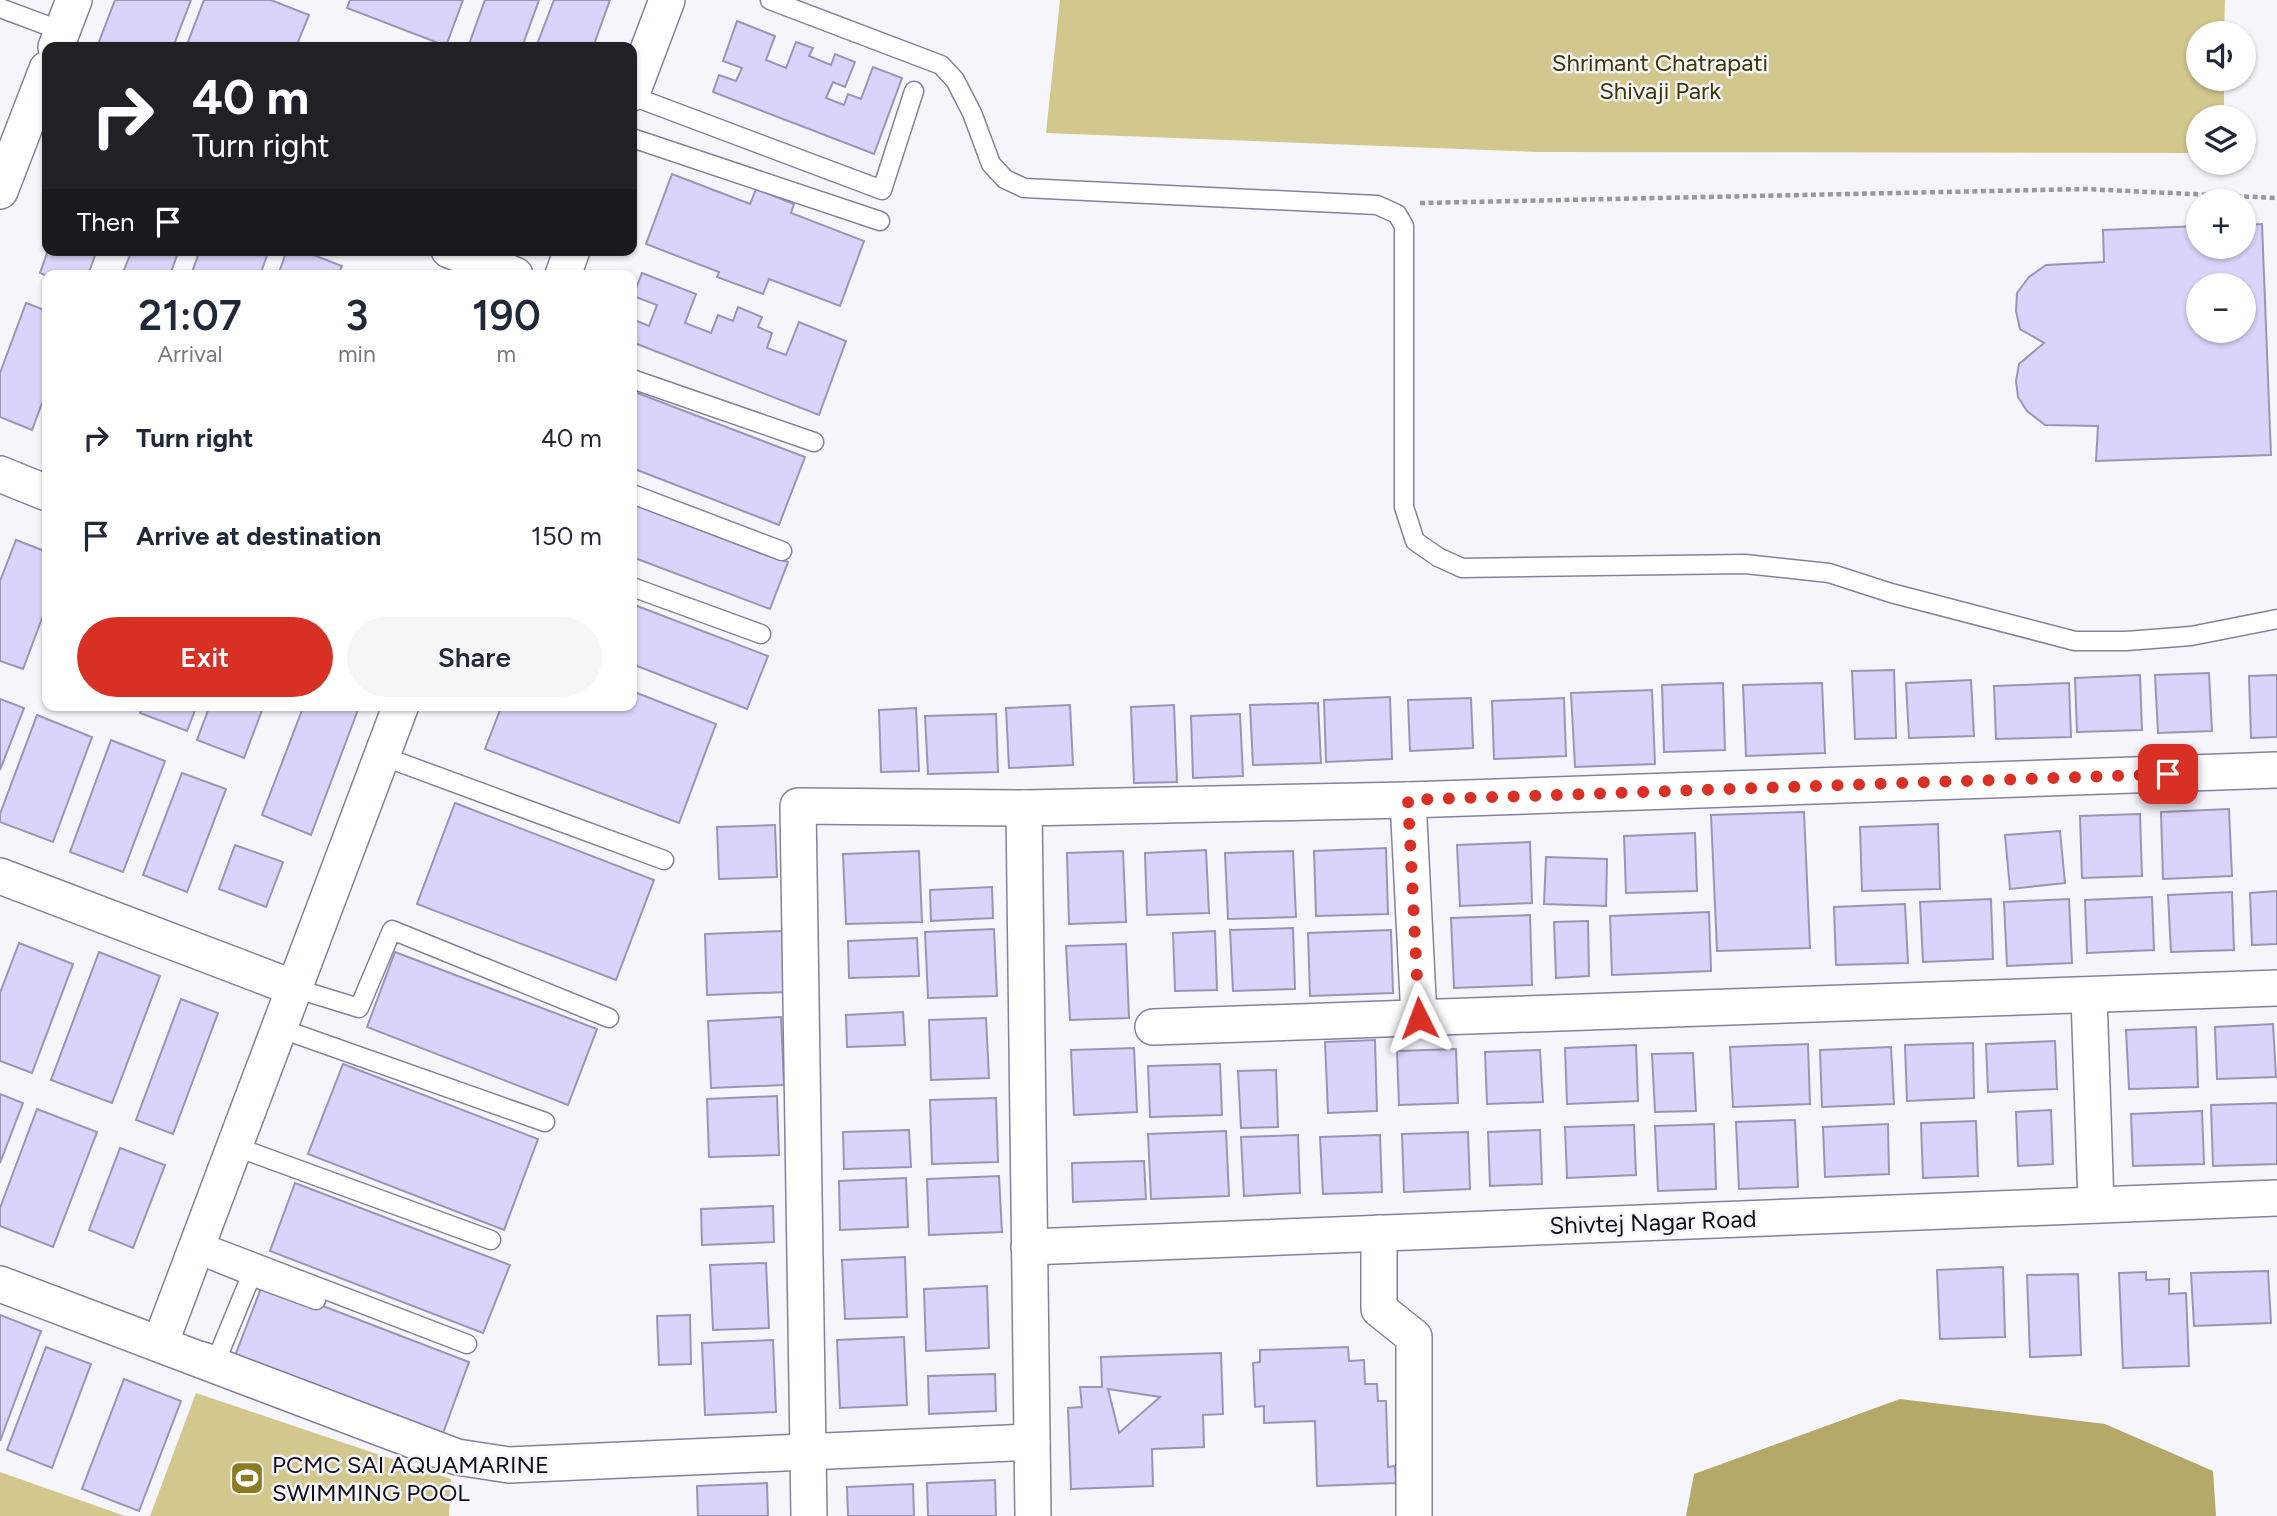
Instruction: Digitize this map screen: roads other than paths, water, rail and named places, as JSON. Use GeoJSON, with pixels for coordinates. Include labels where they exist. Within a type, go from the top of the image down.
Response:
{"type":"FeatureCollection","features":[{"type":"Feature","properties":{"kind":"street"},"geometry":{"type":"LineString","coordinates":[[637,81],[667,0]]}},
{"type":"Feature","properties":{"kind":"street"},"geometry":{"type":"LineString","coordinates":[[0,191],[42,94]]}},
{"type":"Feature","properties":{"kind":"street"},"geometry":{"type":"LineString","coordinates":[[465,256],[502,270]]}},
{"type":"Feature","properties":{"kind":"street"},"geometry":{"type":"LineString","coordinates":[[0,474],[42,491]]}},
{"type":"Feature","properties":{"kind":"street"},"geometry":{"type":"LineString","coordinates":[[161,1340],[399,711]]}},
{"type":"Feature","properties":{"kind":"street"},"geometry":{"type":"LineString","coordinates":[[809,1516],[798,806],[1024,808],[1408,800],[2277,770]]}},
{"type":"Feature","properties":{"kind":"street"},"geometry":{"type":"LineString","coordinates":[[1408,800],[1419,1018]]}},
{"type":"Feature","properties":{"kind":"street"},"geometry":{"type":"LineString","coordinates":[[1024,808],[1032,1516]]}},
{"type":"Feature","properties":{"kind":"street"},"geometry":{"type":"LineString","coordinates":[[0,876],[294,988]]}},
{"type":"Feature","properties":{"kind":"street"},"geometry":{"type":"LineString","coordinates":[[1153,1027],[2277,988]]}},
{"type":"Feature","properties":{"kind":"street"},"geometry":{"type":"LineString","coordinates":[[2089,996],[2096,1204]]}},
{"type":"Feature","properties":{"kind":"street","name":"Shivtej Nagar Road"},"geometry":{"type":"LineString","coordinates":[[1029,1247],[2277,1198]]}},
{"type":"Feature","properties":{"kind":"street"},"geometry":{"type":"LineString","coordinates":[[1379,1233],[1379,1309],[1414,1338],[1414,1516]]}},
{"type":"Feature","properties":{"kind":"street"},"geometry":{"type":"LineString","coordinates":[[0,1284],[161,1340],[457,1457],[509,1465],[1032,1441]]}},
{"type":"Feature","properties":{"kind":"lane"},"geometry":{"type":"LineString","coordinates":[[770,0],[941,65],[955,80],[991,164],[1005,179],[1024,188],[1377,205],[1397,214],[1404,226],[1404,507],[1415,541],[1438,557],[1462,568],[1745,564],[1829,573],[1891,593],[2075,641],[2126,641],[2191,636],[2277,620]]}},
{"type":"Feature","properties":{"kind":"lane"},"geometry":{"type":"LineString","coordinates":[[0,8],[64,26]]}},
{"type":"Feature","properties":{"kind":"lane"},"geometry":{"type":"LineString","coordinates":[[637,96],[882,190],[914,91]]}},
{"type":"Feature","properties":{"kind":"lane"},"geometry":{"type":"LineString","coordinates":[[637,140],[880,221]]}},
{"type":"Feature","properties":{"kind":"lane"},"geometry":{"type":"LineString","coordinates":[[637,381],[814,442]]}},
{"type":"Feature","properties":{"kind":"lane"},"geometry":{"type":"LineString","coordinates":[[637,496],[782,551]]}},
{"type":"Feature","properties":{"kind":"lane"},"geometry":{"type":"LineString","coordinates":[[637,589],[761,634]]}},
{"type":"Feature","properties":{"kind":"lane"},"geometry":{"type":"LineString","coordinates":[[382,756],[664,860]]}},
{"type":"Feature","properties":{"kind":"lane"},"geometry":{"type":"LineString","coordinates":[[294,988],[359,1008],[392,930],[609,1018]]}},
{"type":"Feature","properties":{"kind":"lane"},"geometry":{"type":"LineString","coordinates":[[279,1028],[545,1122]]}},
{"type":"Feature","properties":{"kind":"lane"},"geometry":{"type":"LineString","coordinates":[[234,1146],[491,1240]]}},
{"type":"Feature","properties":{"kind":"lane"},"geometry":{"type":"LineString","coordinates":[[196,1247],[460,1348],[251,1276],[196,1247]]}},
{"type":"Feature","properties":{"kind":"lane"},"geometry":{"type":"LineString","coordinates":[[161,1340],[218,1356],[251,1276]]}},
{"type":"Feature","properties":{"kind":"place","name":"PCMC SAI AQUAMARINE SWIMMING POOL"},"geometry":{"type":"Point","coordinates":[247,1478]}},
{"type":"Feature","properties":{"kind":"park label","name":"Shrimant Chatrapati Shivaji Park"},"geometry":{"type":"Point","coordinates":[1660,76]}}]}
